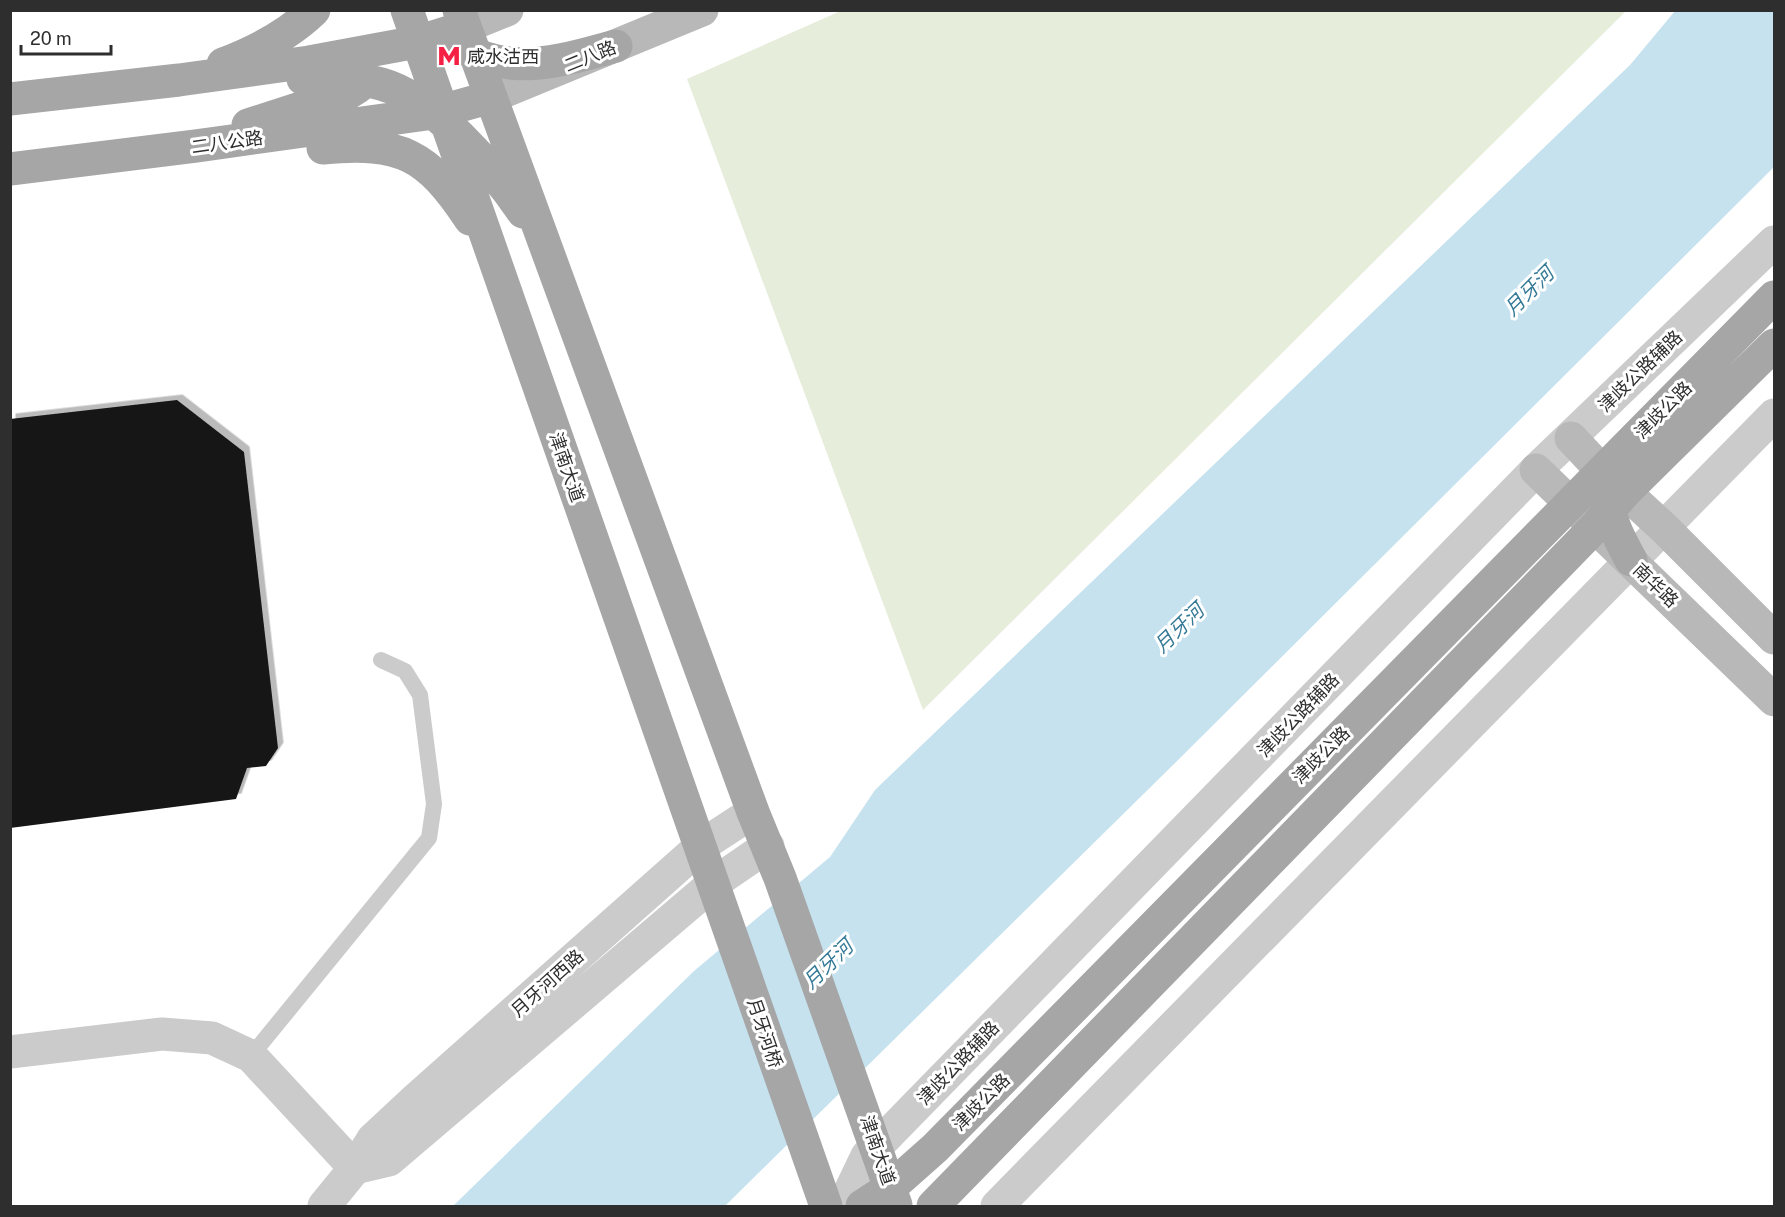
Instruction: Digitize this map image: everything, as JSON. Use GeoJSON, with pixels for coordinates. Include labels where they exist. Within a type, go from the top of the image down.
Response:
{"type":"FeatureCollection","features":[{"type":"Feature","properties":{"kind":"main road"},"geometry":{"type":"LineString","coordinates":[[179,80],[243,56],[306,19],[314,10]]}},
{"type":"Feature","properties":{"kind":"main road"},"geometry":{"type":"LineString","coordinates":[[10,99],[179,80],[309,62],[431,26],[507,10]]}},
{"type":"Feature","properties":{"kind":"main road","name":"二八路"},"geometry":{"type":"LineString","coordinates":[[441,116],[702,10]]}},
{"type":"Feature","properties":{"kind":"main road"},"geometry":{"type":"LineString","coordinates":[[431,26],[499,63],[560,61],[616,46]]}},
{"type":"Feature","properties":{"kind":"main road"},"geometry":{"type":"LineString","coordinates":[[196,146],[263,118],[350,92],[391,65],[431,26]]}},
{"type":"Feature","properties":{"kind":"main road"},"geometry":{"type":"LineString","coordinates":[[431,26],[491,97],[753,813],[768,846]]}},
{"type":"Feature","properties":{"kind":"main road","name":"津南大道"},"geometry":{"type":"LineString","coordinates":[[431,26],[441,116],[497,267],[728,924]]}},
{"type":"Feature","properties":{"kind":"main road"},"geometry":{"type":"LineString","coordinates":[[179,80],[238,82],[352,78],[382,84],[407,94],[441,116],[471,149],[513,198],[547,250]]}},
{"type":"Feature","properties":{"kind":"main road","name":"二八公路"},"geometry":{"type":"LineString","coordinates":[[10,169],[441,116]]}},
{"type":"Feature","properties":{"kind":"main road"},"geometry":{"type":"LineString","coordinates":[[196,146],[232,153],[365,146],[384,148],[416,159],[456,198],[497,267]]}},
{"type":"Feature","properties":{"kind":"main road","name":"津歧公路"},"geometry":{"type":"LineString","coordinates":[[933,1206],[1609,496],[1642,453],[1774,297]]}},
{"type":"Feature","properties":{"kind":"main road","name":"津歧公路"},"geometry":{"type":"LineString","coordinates":[[1642,453],[1774,345]]}},
{"type":"Feature","properties":{"kind":"main road","name":"南华路"},"geometry":{"type":"LineString","coordinates":[[1571,438],[1609,496],[1631,560],[1774,700]]}},
{"type":"Feature","properties":{"kind":"main road"},"geometry":{"type":"LineString","coordinates":[[1642,453],[1650,480],[1654,511],[1664,528]]}},
{"type":"Feature","properties":{"kind":"main road","name":"南华路"},"geometry":{"type":"LineString","coordinates":[[1536,470],[1570,503],[1609,496],[1664,528],[1774,638]]}},
{"type":"Feature","properties":{"kind":"main road","name":"津歧公路"},"geometry":{"type":"LineString","coordinates":[[872,1202],[935,1148],[1570,503],[1609,496]]}},
{"type":"Feature","properties":{"kind":"main road","name":"津南大道"},"geometry":{"type":"LineString","coordinates":[[768,846],[858,1093],[872,1151],[872,1202]]}},
{"type":"Feature","properties":{"kind":"main road","name":"月牙河桥"},"geometry":{"type":"LineString","coordinates":[[728,924],[826,1206]]}},
{"type":"Feature","properties":{"kind":"street","name":"津歧公路辅路"},"geometry":{"type":"LineString","coordinates":[[872,1202],[872,1151],[1536,470],[1774,242]]}},
{"type":"Feature","properties":{"kind":"street"},"geometry":{"type":"LineString","coordinates":[[997,1206],[1774,415]]}},
{"type":"Feature","properties":{"kind":"street","name":"月牙河西路"},"geometry":{"type":"LineString","coordinates":[[324,1206],[355,1168],[373,1139],[700,846],[753,813]]}},
{"type":"Feature","properties":{"kind":"street","name":"月牙河西路"},"geometry":{"type":"LineString","coordinates":[[355,1168],[388,1160],[714,884],[768,846]]}},
{"type":"Feature","properties":{"kind":"street"},"geometry":{"type":"LineString","coordinates":[[10,1052],[162,1034],[212,1038],[251,1056],[355,1168]]}},
{"type":"Feature","properties":{"kind":"lane"},"geometry":{"type":"LineString","coordinates":[[251,1056],[429,838],[434,804],[420,695],[405,671],[381,660]]}},
{"type":"Feature","properties":{"kind":"green space"},"geometry":{"type":"Polygon","coordinates":[[[843,10],[1626,11],[923,710],[687,79],[843,10]]]}},
{"type":"Feature","properties":{"kind":"water","name":"月牙河"},"geometry":{"type":"Polygon","coordinates":[[[1675,11],[1774,11],[1774,167],[1174,764],[725,1206],[453,1206],[694,971],[830,857],[875,790],[1630,65],[1675,11]]]}},
{"type":"Feature","properties":{"kind":"building"},"geometry":{"type":"Polygon","coordinates":[[[177,400],[244,452],[278,748],[266,766],[247,768],[236,799],[10,828],[10,419],[177,400]]]}},
{"type":"Feature","properties":{"kind":"place","name":"咸水沽西"},"geometry":{"type":"Point","coordinates":[449,56]}}]}
